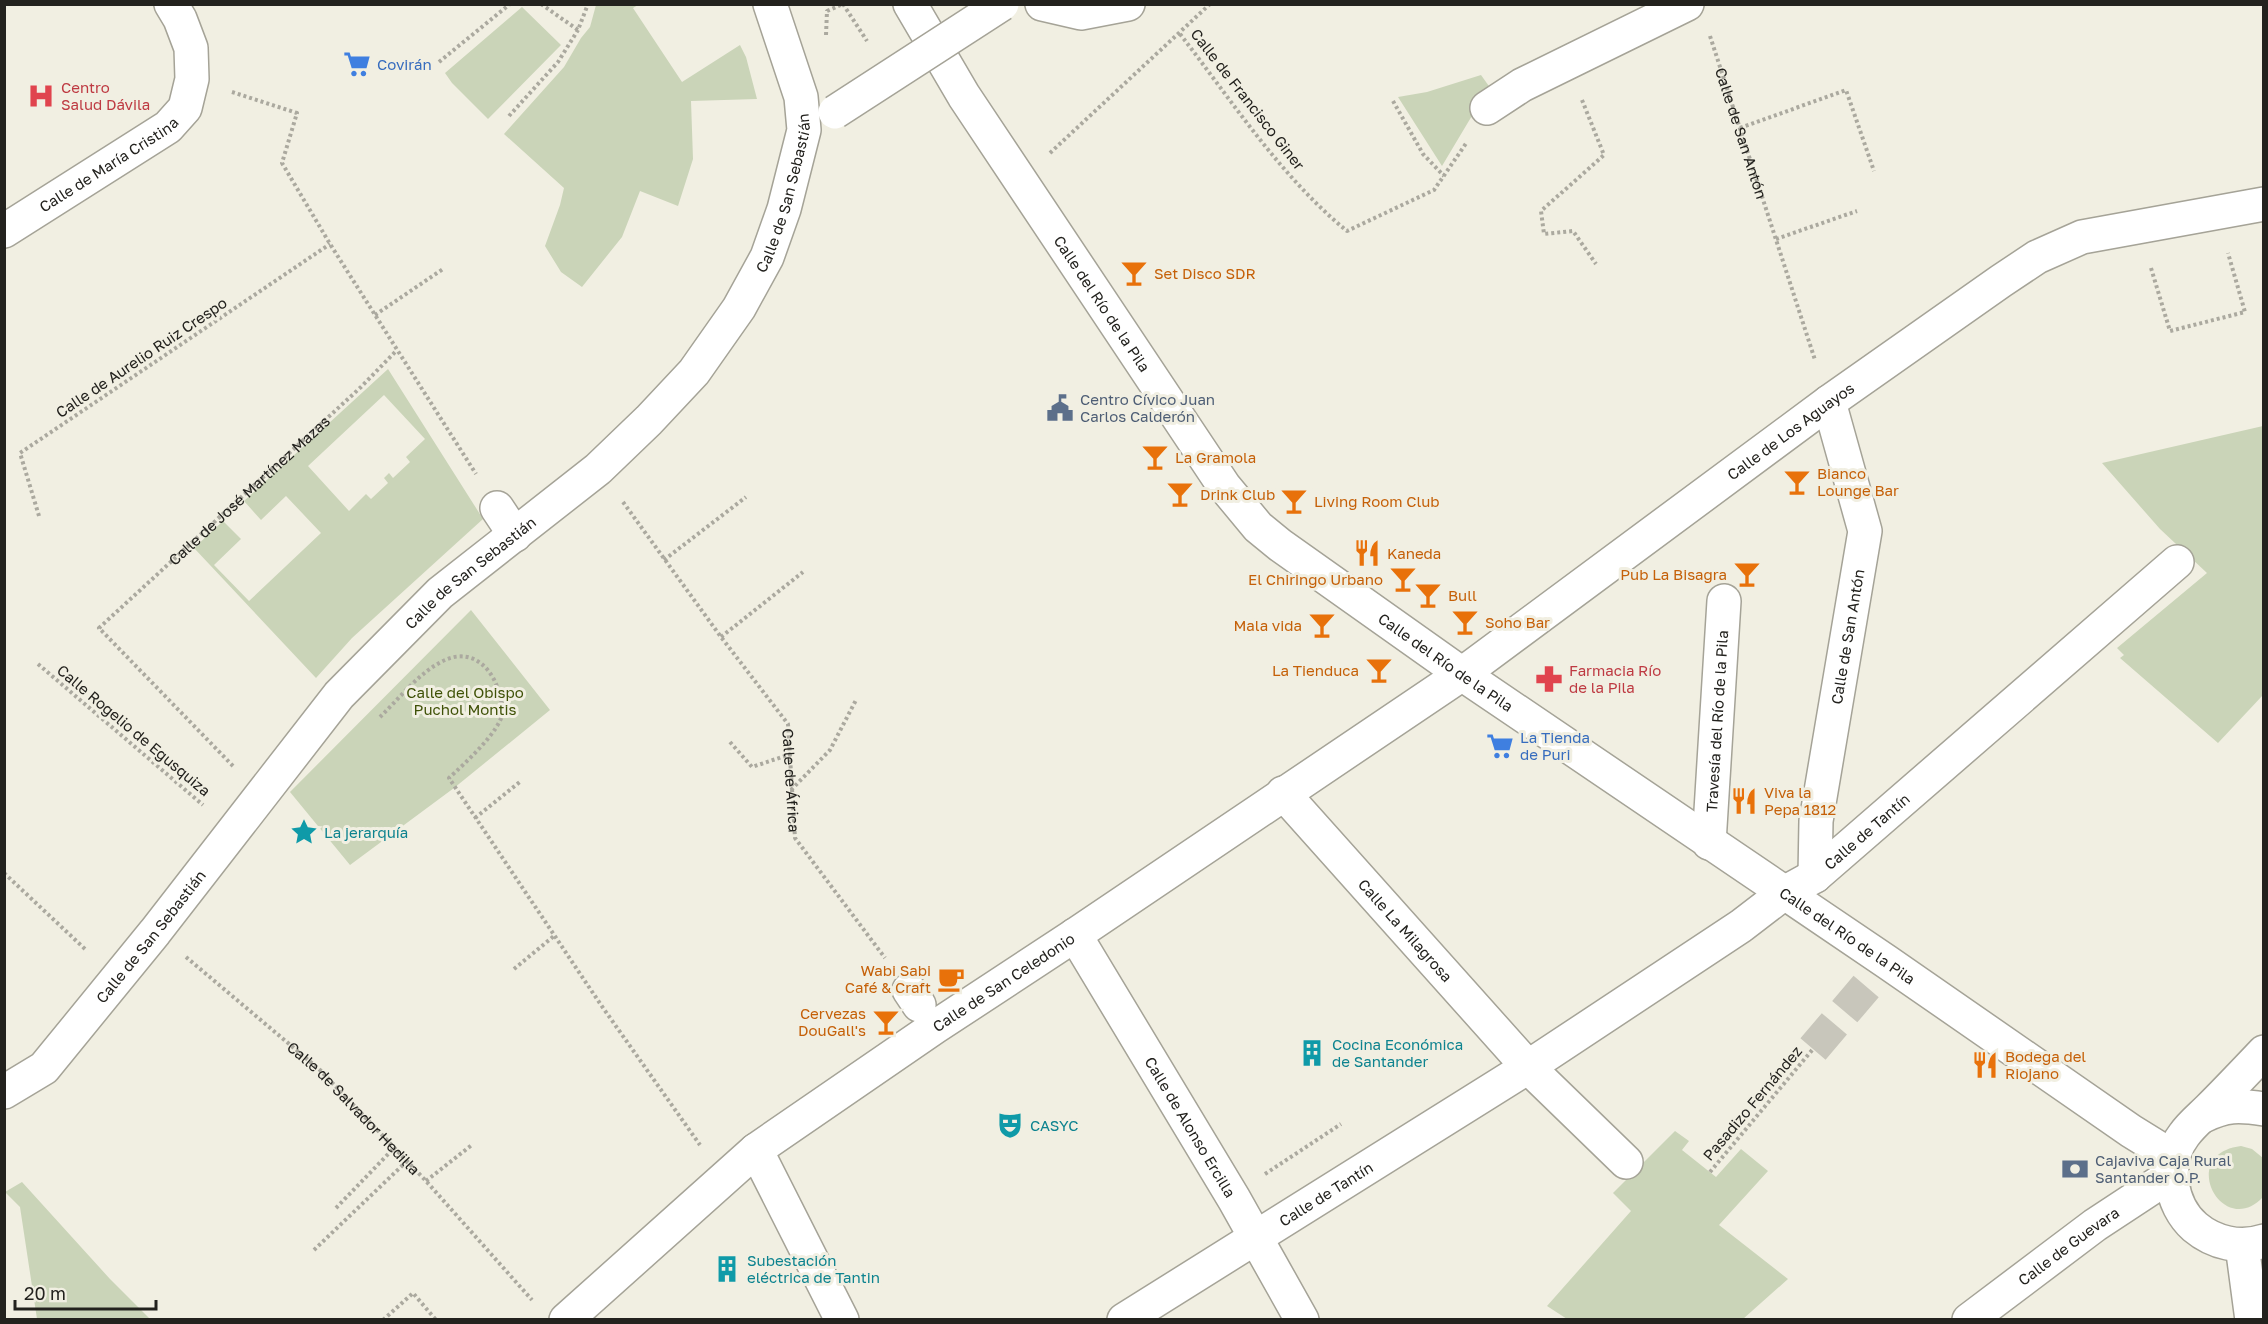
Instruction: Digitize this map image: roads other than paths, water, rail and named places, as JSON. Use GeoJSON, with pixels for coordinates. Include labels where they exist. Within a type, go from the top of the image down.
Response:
{"type":"FeatureCollection","features":[{"type":"Feature","properties":{"kind":"street","name":"Calle de María Cristina"},"geometry":{"type":"LineString","coordinates":[[4,231],[168,127],[185,108],[192,79],[191,48],[180,19],[171,4]]}},
{"type":"Feature","properties":{"kind":"street","name":"Calle de San Sebastián"},"geometry":{"type":"LineString","coordinates":[[4,1092],[44,1068],[155,932],[339,695],[440,593],[598,469],[694,372],[739,308],[767,257],[784,209],[804,130],[801,97],[770,4]]}},
{"type":"Feature","properties":{"kind":"street","name":"Calle del Río de la Pila"},"geometry":{"type":"LineString","coordinates":[[910,4],[964,96],[1231,494],[1258,527],[1462,674],[1887,962],[2131,1131],[2172,1166]]}},
{"type":"Feature","properties":{"kind":"street"},"geometry":{"type":"LineString","coordinates":[[804,130],[1002,4]]}},
{"type":"Feature","properties":{"kind":"street"},"geometry":{"type":"LineString","coordinates":[[1042,4],[1082,13],[1128,4]]}},
{"type":"Feature","properties":{"kind":"street"},"geometry":{"type":"LineString","coordinates":[[1487,108],[1522,85],[1697,16]]}},
{"type":"Feature","properties":{"kind":"street","name":"Calle de Los Aguayos"},"geometry":{"type":"LineString","coordinates":[[1462,674],[1829,402],[2037,257],[2082,237],[2264,204]]}},
{"type":"Feature","properties":{"kind":"street","name":"Calle de San Antón"},"geometry":{"type":"LineString","coordinates":[[1815,876],[1816,821],[1865,531],[1829,402]]}},
{"type":"Feature","properties":{"kind":"street"},"geometry":{"type":"LineString","coordinates":[[497,508],[515,535]]}},
{"type":"Feature","properties":{"kind":"street","name":"Calle de Tantín"},"geometry":{"type":"LineString","coordinates":[[1124,1320],[1528,1066],[1741,926],[1784,893],[1815,876],[2176,562]]}},
{"type":"Feature","properties":{"kind":"street","name":"Travesía del Río de la Pila"},"geometry":{"type":"LineString","coordinates":[[1709,843],[1724,601]]}},
{"type":"Feature","properties":{"kind":"street","name":"Calle de San Celedonio"},"geometry":{"type":"LineString","coordinates":[[588,1313],[724,1177],[756,1150],[934,1027],[1075,935],[1462,674]]}},
{"type":"Feature","properties":{"kind":"street","name":"Calle La Milagrosa"},"geometry":{"type":"LineString","coordinates":[[1283,794],[1528,1066]]}},
{"type":"Feature","properties":{"kind":"street","name":"Calle de Alonso Ercilla"},"geometry":{"type":"LineString","coordinates":[[1075,935],[1234,1199],[1302,1320]]}},
{"type":"Feature","properties":{"kind":"street"},"geometry":{"type":"LineString","coordinates":[[2252,1320],[2253,1243],[2220,1242],[2202,1233],[2190,1223],[2181,1211],[2174,1194],[2172,1166],[2183,1136],[2264,1052]]}},
{"type":"Feature","properties":{"kind":"street"},"geometry":{"type":"LineString","coordinates":[[1528,1066],[1626,1162]]}},
{"type":"Feature","properties":{"kind":"street"},"geometry":{"type":"LineString","coordinates":[[2201,1117],[2219,1108],[2239,1105],[2264,1109]]}},
{"type":"Feature","properties":{"kind":"street"},"geometry":{"type":"LineString","coordinates":[[756,1150],[842,1320]]}},
{"type":"Feature","properties":{"kind":"street","name":"Calle de Guevara"},"geometry":{"type":"LineString","coordinates":[[1969,1320],[2172,1166]]}},
{"type":"Feature","properties":{"kind":"tunnel"},"geometry":{"type":"LineString","coordinates":[[1813,1049],[1887,962]]}},
{"type":"Feature","properties":{"kind":"place","name":"Covirán"},"geometry":{"type":"Point","coordinates":[357,64]}},
{"type":"Feature","properties":{"kind":"place","name":"Centro Salud Dávila"},"geometry":{"type":"Point","coordinates":[41,96]}},
{"type":"Feature","properties":{"kind":"place","name":"Set Disco SDR"},"geometry":{"type":"Point","coordinates":[1134,273]}},
{"type":"Feature","properties":{"kind":"place","name":"Centro Cívico Juan Carlos Calderón"},"geometry":{"type":"Point","coordinates":[1060,408]}},
{"type":"Feature","properties":{"kind":"place","name":"La Gramola"},"geometry":{"type":"Point","coordinates":[1155,457]}},
{"type":"Feature","properties":{"kind":"place","name":"Bianco Lounge Bar"},"geometry":{"type":"Point","coordinates":[1797,482]}},
{"type":"Feature","properties":{"kind":"place","name":"Drink Club"},"geometry":{"type":"Point","coordinates":[1180,494]}},
{"type":"Feature","properties":{"kind":"place","name":"Living Room Club"},"geometry":{"type":"Point","coordinates":[1294,501]}},
{"type":"Feature","properties":{"kind":"place","name":"Kaneda"},"geometry":{"type":"Point","coordinates":[1367,553]}},
{"type":"Feature","properties":{"kind":"place","name":"Pub La Bisagra"},"geometry":{"type":"Point","coordinates":[1747,574]}},
{"type":"Feature","properties":{"kind":"place","name":"El Chiringo Urbano"},"geometry":{"type":"Point","coordinates":[1403,579]}},
{"type":"Feature","properties":{"kind":"place","name":"Bull"},"geometry":{"type":"Point","coordinates":[1428,595]}},
{"type":"Feature","properties":{"kind":"place","name":"Soho Bar"},"geometry":{"type":"Point","coordinates":[1465,622]}},
{"type":"Feature","properties":{"kind":"place","name":"Mala vida"},"geometry":{"type":"Point","coordinates":[1322,625]}},
{"type":"Feature","properties":{"kind":"place","name":"La Tienduca"},"geometry":{"type":"Point","coordinates":[1379,670]}},
{"type":"Feature","properties":{"kind":"place","name":"Farmacia Río de la Pila"},"geometry":{"type":"Point","coordinates":[1549,679]}},
{"type":"Feature","properties":{"kind":"place","name":"La Tienda de Puri"},"geometry":{"type":"Point","coordinates":[1500,746]}},
{"type":"Feature","properties":{"kind":"place","name":"Viva la Pepa 1812"},"geometry":{"type":"Point","coordinates":[1744,801]}},
{"type":"Feature","properties":{"kind":"place","name":"La jerarquía"},"geometry":{"type":"Point","coordinates":[304,832]}},
{"type":"Feature","properties":{"kind":"place","name":"Wabi Sabi Café & Craft"},"geometry":{"type":"Point","coordinates":[951,979]}},
{"type":"Feature","properties":{"kind":"place","name":"Cervezas DouGall's"},"geometry":{"type":"Point","coordinates":[886,1022]}},
{"type":"Feature","properties":{"kind":"place","name":"Cocina Económica de Santander"},"geometry":{"type":"Point","coordinates":[1312,1053]}},
{"type":"Feature","properties":{"kind":"place","name":"Bodega del Riojano"},"geometry":{"type":"Point","coordinates":[1985,1065]}},
{"type":"Feature","properties":{"kind":"place","name":"CASYC"},"geometry":{"type":"Point","coordinates":[1010,1125]}},
{"type":"Feature","properties":{"kind":"place","name":"Cajaviva Caja Rural Santander O.P."},"geometry":{"type":"Point","coordinates":[2075,1169]}},
{"type":"Feature","properties":{"kind":"place","name":"Subestación eléctrica de Tantin"},"geometry":{"type":"Point","coordinates":[727,1269]}},
{"type":"Feature","properties":{"kind":"park label","name":"Calle del Obispo Puchol Montis"},"geometry":{"type":"Point","coordinates":[465,700]}}]}
